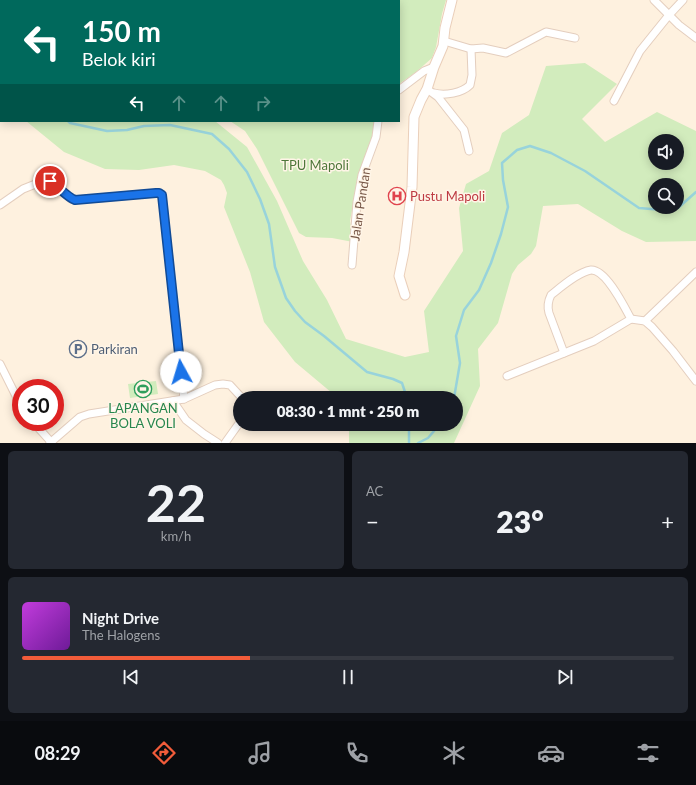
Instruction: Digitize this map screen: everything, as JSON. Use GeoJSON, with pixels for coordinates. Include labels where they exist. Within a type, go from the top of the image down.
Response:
{"type":"FeatureCollection","features":[{"type":"Feature","properties":{"kind":"street"},"geometry":{"type":"LineString","coordinates":[[405,295],[399,276],[404,252],[412,187],[414,118],[420,100],[430,91],[434,67],[444,41],[445,28],[452,0]]}},
{"type":"Feature","properties":{"kind":"street"},"geometry":{"type":"LineString","coordinates":[[654,0],[696,38]]}},
{"type":"Feature","properties":{"kind":"street"},"geometry":{"type":"LineString","coordinates":[[614,101],[640,51],[669,15],[684,0]]}},
{"type":"Feature","properties":{"kind":"street"},"geometry":{"type":"LineString","coordinates":[[444,41],[471,49],[483,48],[506,53],[546,32],[575,38]]}},
{"type":"Feature","properties":{"kind":"street"},"geometry":{"type":"LineString","coordinates":[[430,91],[452,93],[467,88],[470,85],[472,75],[471,49]]}},
{"type":"Feature","properties":{"kind":"street"},"geometry":{"type":"LineString","coordinates":[[400,89],[424,71],[434,67]]}},
{"type":"Feature","properties":{"kind":"street"},"geometry":{"type":"LineString","coordinates":[[430,91],[464,130],[469,151]]}},
{"type":"Feature","properties":{"kind":"street","name":"Jalan Pandan"},"geometry":{"type":"LineString","coordinates":[[352,265],[357,202],[362,175],[376,137],[378,122]]}},
{"type":"Feature","properties":{"kind":"street"},"geometry":{"type":"LineString","coordinates":[[0,205],[23,189],[43,180],[50,181],[71,199],[75,200],[156,193],[162,195],[184,399]]}},
{"type":"Feature","properties":{"kind":"street"},"geometry":{"type":"LineString","coordinates":[[564,353],[549,313],[547,306],[548,300],[551,295],[583,272],[590,270],[598,272],[618,295],[631,319]]}},
{"type":"Feature","properties":{"kind":"street"},"geometry":{"type":"LineString","coordinates":[[645,321],[696,272]]}},
{"type":"Feature","properties":{"kind":"street"},"geometry":{"type":"LineString","coordinates":[[507,376],[594,341],[631,319],[645,321],[673,351],[696,381]]}},
{"type":"Feature","properties":{"kind":"street"},"geometry":{"type":"LineString","coordinates":[[0,364],[12,388]]}},
{"type":"Feature","properties":{"kind":"street"},"geometry":{"type":"LineString","coordinates":[[41,431],[51,443],[80,416],[184,399],[215,385],[230,385],[236,391]]}},
{"type":"Feature","properties":{"kind":"street"},"geometry":{"type":"LineString","coordinates":[[172,401],[186,420],[218,443]]}},
{"type":"Feature","properties":{"kind":"street"},"geometry":{"type":"LineString","coordinates":[[225,443],[234,431]]}},
{"type":"Feature","properties":{"kind":"green space"},"geometry":{"type":"Polygon","coordinates":[[[400,0],[446,0],[436,47],[432,58],[400,83],[400,0]]]}},
{"type":"Feature","properties":{"kind":"green space"},"geometry":{"type":"Polygon","coordinates":[[[585,63],[617,84],[582,119],[605,142],[657,112],[696,131],[696,241],[646,242],[622,231],[578,204],[543,206],[536,246],[531,254],[518,265],[512,274],[498,323],[478,349],[480,386],[463,423],[463,391],[330,391],[295,362],[264,322],[250,272],[224,207],[227,193],[221,180],[205,171],[174,165],[139,170],[105,169],[64,152],[27,122],[216,122],[247,147],[277,201],[303,261],[327,300],[346,339],[405,357],[429,352],[424,311],[463,251],[459,208],[466,184],[489,171],[502,133],[529,115],[546,66],[585,63]]]}},
{"type":"Feature","properties":{"kind":"green space","name":"TPU Mapoli"},"geometry":{"type":"Polygon","coordinates":[[[232,122],[374,122],[374,130],[359,176],[350,221],[353,242],[332,238],[306,237],[299,233],[257,149],[245,131],[232,122]]]}},
{"type":"Feature","properties":{"kind":"green space","name":"LAPANGAN BOLA VOLI"},"geometry":{"type":"Polygon","coordinates":[[[156,381],[158,394],[130,398],[128,384],[156,381]]]}},
{"type":"Feature","properties":{"kind":"green space"},"geometry":{"type":"Polygon","coordinates":[[[349,431],[459,431],[454,443],[349,443],[349,431]]]}},
{"type":"Feature","properties":{"kind":"waterway"},"geometry":{"type":"LineString","coordinates":[[69,122],[107,131],[127,130],[144,126],[170,125],[212,134],[229,149],[247,172],[260,199],[269,224],[275,267],[286,298],[295,311],[305,322],[367,372],[402,383],[405,391]]}},
{"type":"Feature","properties":{"kind":"waterway"},"geometry":{"type":"LineString","coordinates":[[455,391],[460,363],[456,336],[464,310],[479,290],[491,263],[501,234],[508,207],[503,180],[502,163],[517,150],[530,146],[551,153],[585,171],[639,208],[663,210],[678,208],[696,192]]}},
{"type":"Feature","properties":{"kind":"waterway"},"geometry":{"type":"LineString","coordinates":[[409,431],[409,443]]}},
{"type":"Feature","properties":{"kind":"waterway"},"geometry":{"type":"LineString","coordinates":[[418,443],[428,438],[434,431]]}},
{"type":"Feature","properties":{"kind":"place","name":"Pustu Mapoli"},"geometry":{"type":"Point","coordinates":[397,196]}},
{"type":"Feature","properties":{"kind":"place","name":"Parkiran"},"geometry":{"type":"Point","coordinates":[78,349]}},
{"type":"Feature","properties":{"kind":"place","name":"LAPANGAN BOLA VOLI"},"geometry":{"type":"Point","coordinates":[143,389]}},
{"type":"Feature","properties":{"kind":"route"},"geometry":{"type":"LineString","coordinates":[[50,181],[66,193],[71,199],[75,200],[156,193],[162,195],[181,372]]}}]}
